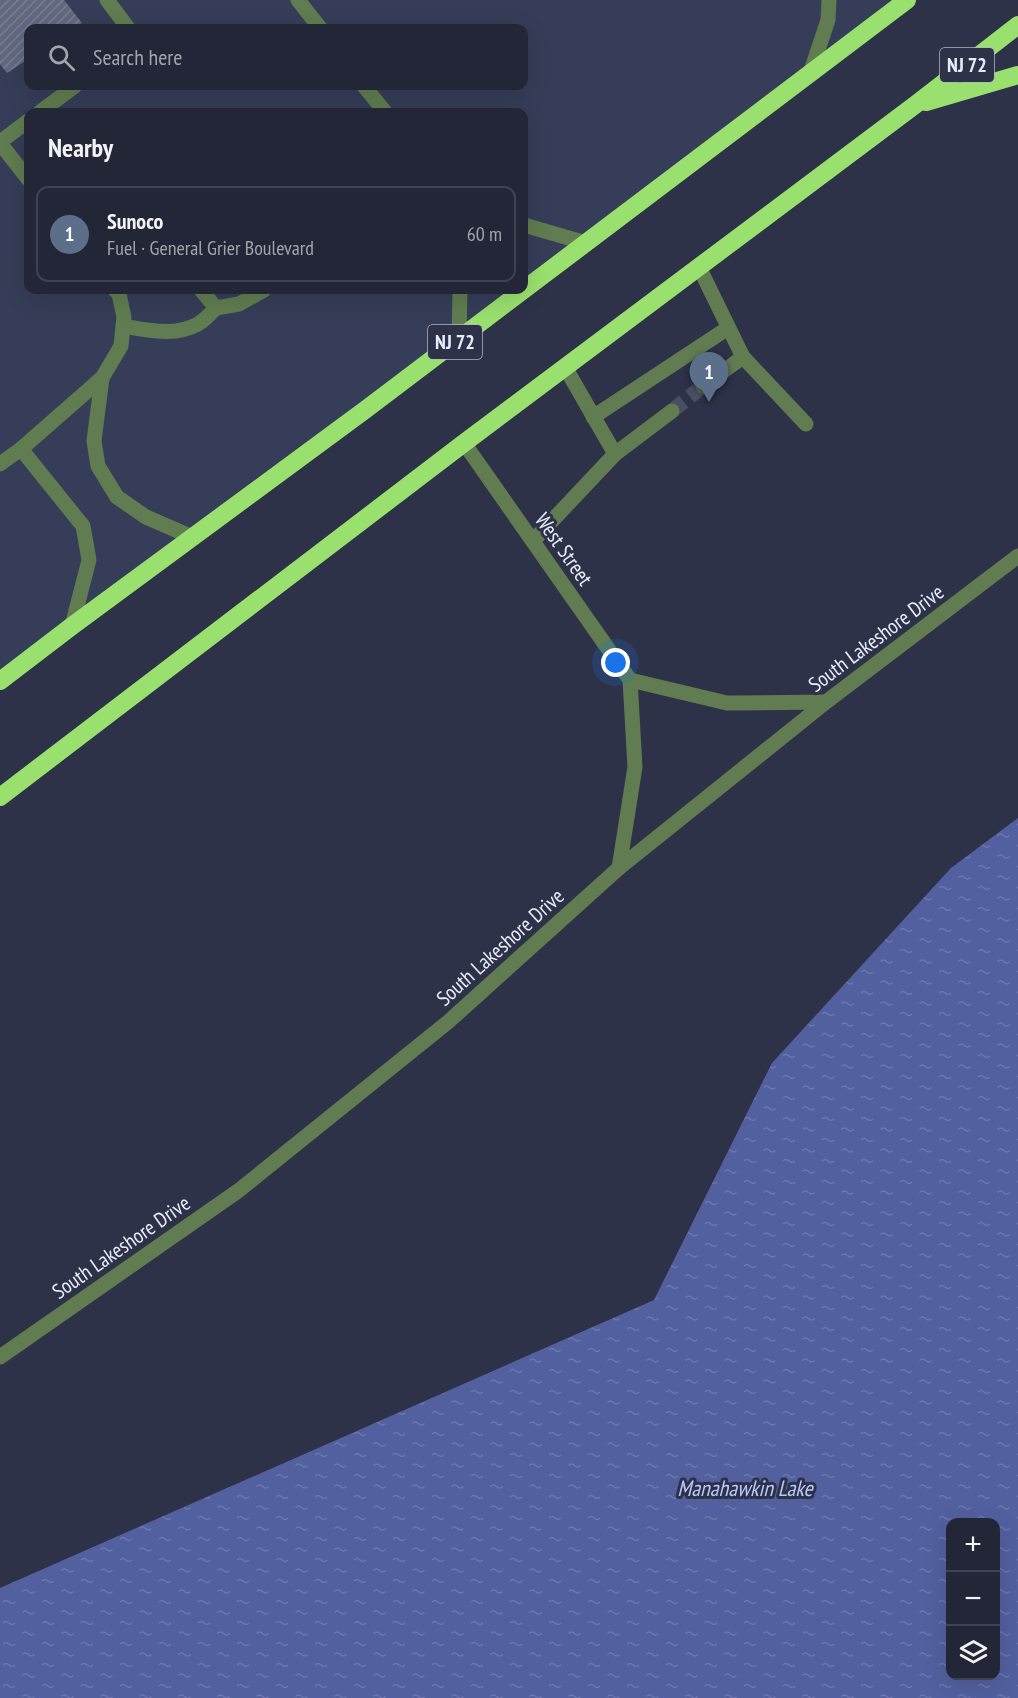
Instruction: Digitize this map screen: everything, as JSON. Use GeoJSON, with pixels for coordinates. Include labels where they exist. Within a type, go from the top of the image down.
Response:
{"type":"FeatureCollection","features":[{"type":"Feature","properties":{"kind":"highway","name":"NJ 72"},"geometry":{"type":"LineString","coordinates":[[528,287],[907,0]]}},
{"type":"Feature","properties":{"kind":"highway","name":"NJ 72"},"geometry":{"type":"LineString","coordinates":[[0,796],[1018,25]]}},
{"type":"Feature","properties":{"kind":"highway"},"geometry":{"type":"LineString","coordinates":[[915,105],[1018,75]]}},
{"type":"Feature","properties":{"kind":"highway","name":"NJ 72"},"geometry":{"type":"LineString","coordinates":[[0,681],[519,294]]}},
{"type":"Feature","properties":{"kind":"street"},"geometry":{"type":"LineString","coordinates":[[106,0],[125,24]]}},
{"type":"Feature","properties":{"kind":"street"},"geometry":{"type":"LineString","coordinates":[[298,0],[317,24]]}},
{"type":"Feature","properties":{"kind":"street"},"geometry":{"type":"LineString","coordinates":[[811,71],[828,20],[829,0]]}},
{"type":"Feature","properties":{"kind":"street"},"geometry":{"type":"LineString","coordinates":[[45,108],[70,90]]}},
{"type":"Feature","properties":{"kind":"street"},"geometry":{"type":"LineString","coordinates":[[367,90],[382,108]]}},
{"type":"Feature","properties":{"kind":"street"},"geometry":{"type":"LineString","coordinates":[[24,124],[0,143],[24,174]]}},
{"type":"Feature","properties":{"kind":"street"},"geometry":{"type":"LineString","coordinates":[[528,226],[586,243]]}},
{"type":"Feature","properties":{"kind":"street"},"geometry":{"type":"LineString","coordinates":[[699,267],[742,357],[806,424]]}},
{"type":"Feature","properties":{"kind":"street"},"geometry":{"type":"LineString","coordinates":[[0,464],[21,449],[102,378],[121,346],[124,317],[119,294]]}},
{"type":"Feature","properties":{"kind":"street"},"geometry":{"type":"LineString","coordinates":[[204,294],[216,308]]}},
{"type":"Feature","properties":{"kind":"street"},"geometry":{"type":"LineString","coordinates":[[123,326],[160,332],[175,331],[198,324],[216,308],[238,304],[257,294]]}},
{"type":"Feature","properties":{"kind":"street"},"geometry":{"type":"LineString","coordinates":[[459,339],[460,294]]}},
{"type":"Feature","properties":{"kind":"street"},"geometry":{"type":"LineString","coordinates":[[593,417],[728,328]]}},
{"type":"Feature","properties":{"kind":"street"},"geometry":{"type":"LineString","coordinates":[[703,386],[742,357]]}},
{"type":"Feature","properties":{"kind":"street"},"geometry":{"type":"LineString","coordinates":[[565,367],[615,454]]}},
{"type":"Feature","properties":{"kind":"street"},"geometry":{"type":"LineString","coordinates":[[102,378],[94,441],[98,466],[117,497],[146,517],[192,537]]}},
{"type":"Feature","properties":{"kind":"street"},"geometry":{"type":"LineString","coordinates":[[533,541],[615,454],[672,411]]}},
{"type":"Feature","properties":{"kind":"street","name":"West Street"},"geometry":{"type":"LineString","coordinates":[[464,443],[630,680]]}},
{"type":"Feature","properties":{"kind":"street"},"geometry":{"type":"LineString","coordinates":[[21,449],[83,526],[89,560],[72,626]]}},
{"type":"Feature","properties":{"kind":"street","name":"South Lakeshore Drive"},"geometry":{"type":"LineString","coordinates":[[0,1357],[238,1191],[448,1022],[619,868],[826,702],[1018,556]]}},
{"type":"Feature","properties":{"kind":"street"},"geometry":{"type":"LineString","coordinates":[[619,868],[635,767],[630,680],[727,703],[826,702]]}},
{"type":"Feature","properties":{"kind":"shaded area"},"geometry":{"type":"Polygon","coordinates":[[[0,0],[906,0],[528,286],[528,108],[24,108],[24,294],[518,294],[0,682],[0,0]]]}},
{"type":"Feature","properties":{"kind":"water","name":"Manahawkin Lake"},"geometry":{"type":"Polygon","coordinates":[[[1018,818],[1018,1698],[0,1698],[0,1588],[654,1300],[772,1063],[951,868],[1018,818]]]}},
{"type":"Feature","properties":{"kind":"building"},"geometry":{"type":"Polygon","coordinates":[[[0,0],[64,0],[82,23],[24,24],[24,62],[7,73],[0,64],[0,0]]]}},
{"type":"Feature","properties":{"kind":"tunnel"},"geometry":{"type":"LineString","coordinates":[[672,411],[703,386]]}},
{"type":"Feature","properties":{"kind":"place","name":"Sunoco"},"geometry":{"type":"Point","coordinates":[709,402]}}]}
